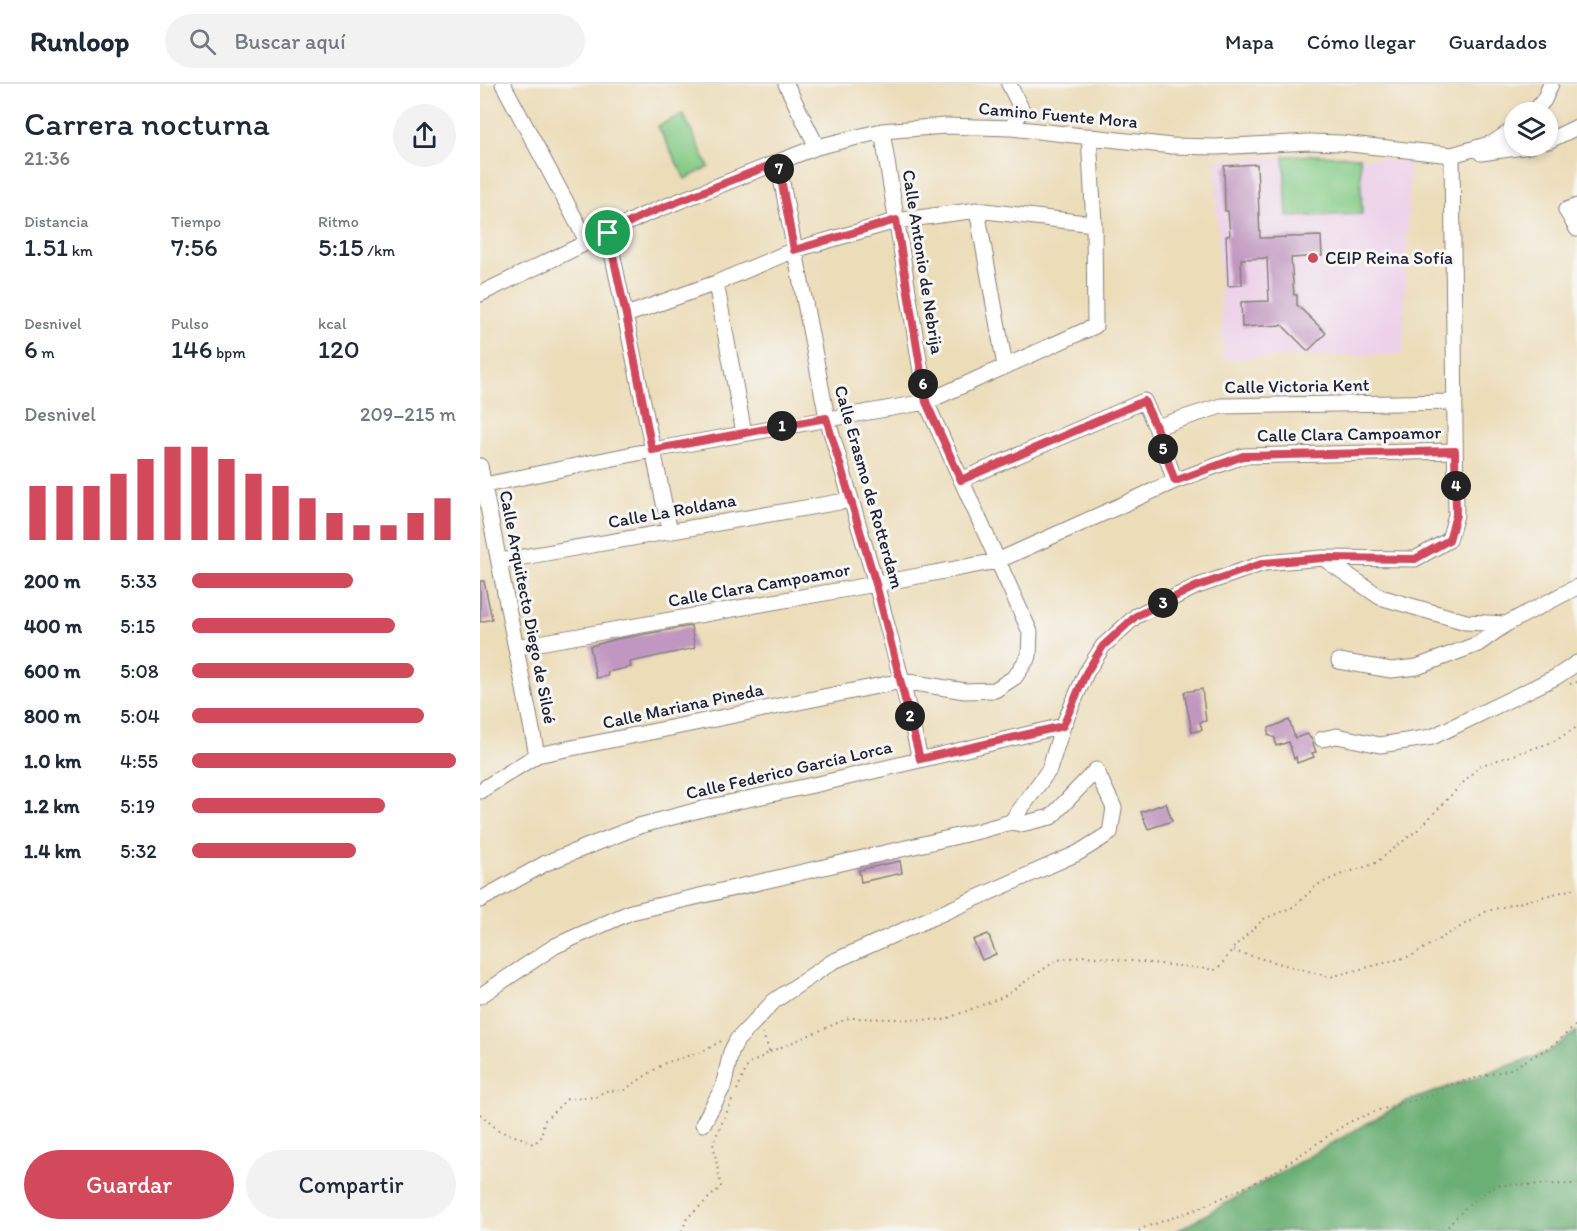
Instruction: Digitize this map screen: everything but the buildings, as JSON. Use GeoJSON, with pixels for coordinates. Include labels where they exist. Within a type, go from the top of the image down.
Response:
{"type":"FeatureCollection","features":[{"type":"Feature","properties":{"kind":"street"},"geometry":{"type":"LineString","coordinates":[[503,84],[588,243]]}},
{"type":"Feature","properties":{"kind":"street"},"geometry":{"type":"LineString","coordinates":[[786,84],[817,147]]}},
{"type":"Feature","properties":{"kind":"street"},"geometry":{"type":"LineString","coordinates":[[1009,84],[1022,110],[1011,128]]}},
{"type":"Feature","properties":{"kind":"street"},"geometry":{"type":"LineString","coordinates":[[1541,102],[1551,84]]}},
{"type":"Feature","properties":{"kind":"street","name":"Camino Fuente Mora"},"geometry":{"type":"LineString","coordinates":[[480,294],[644,215],[817,147],[882,131],[945,126],[1011,128],[1183,146],[1341,143],[1452,155],[1493,143],[1504,136]]}},
{"type":"Feature","properties":{"kind":"street"},"geometry":{"type":"LineString","coordinates":[[1558,131],[1577,126]]}},
{"type":"Feature","properties":{"kind":"street"},"geometry":{"type":"LineString","coordinates":[[1558,136],[1577,126]]}},
{"type":"Feature","properties":{"kind":"street","name":"Calle Antonio de Nebrija"},"geometry":{"type":"LineString","coordinates":[[882,131],[926,402],[1030,632],[1029,656],[1015,677],[995,690],[964,691],[902,681]]}},
{"type":"Feature","properties":{"kind":"street"},"geometry":{"type":"LineString","coordinates":[[485,484],[652,450],[926,402],[1095,326],[1094,224],[1089,136]]}},
{"type":"Feature","properties":{"kind":"street"},"geometry":{"type":"LineString","coordinates":[[1011,822],[1050,770],[1063,726],[1086,673],[1103,646],[1136,616],[1195,587],[1264,563],[1323,558],[1415,559],[1449,540],[1456,515],[1452,155],[1504,150]]}},
{"type":"Feature","properties":{"kind":"street","name":"Calle Erasmo de Rotterdam"},"geometry":{"type":"LineString","coordinates":[[778,162],[826,418],[876,584],[902,681]]}},
{"type":"Feature","properties":{"kind":"street"},"geometry":{"type":"LineString","coordinates":[[1572,208],[1577,230]]}},
{"type":"Feature","properties":{"kind":"street"},"geometry":{"type":"LineString","coordinates":[[626,315],[716,283],[794,250],[896,220],[977,210],[1094,224]]}},
{"type":"Feature","properties":{"kind":"street"},"geometry":{"type":"LineString","coordinates":[[977,210],[1005,366]]}},
{"type":"Feature","properties":{"kind":"street"},"geometry":{"type":"LineString","coordinates":[[608,233],[670,532]]}},
{"type":"Feature","properties":{"kind":"street"},"geometry":{"type":"LineString","coordinates":[[716,283],[744,433]]}},
{"type":"Feature","properties":{"kind":"street"},"geometry":{"type":"LineString","coordinates":[[961,480],[1144,401],[1175,481]]}},
{"type":"Feature","properties":{"kind":"street","name":"Calle Victoria Kent"},"geometry":{"type":"LineString","coordinates":[[1156,427],[1221,406],[1455,402]]}},
{"type":"Feature","properties":{"kind":"street","name":"Calle Clara Campoamor"},"geometry":{"type":"LineString","coordinates":[[516,647],[997,561],[1175,481],[1243,456],[1455,451]]}},
{"type":"Feature","properties":{"kind":"street","name":"Calle Arquitecto Diego de Siloé"},"geometry":{"type":"LineString","coordinates":[[480,466],[537,755]]}},
{"type":"Feature","properties":{"kind":"street","name":"Calle La Roldana"},"geometry":{"type":"LineString","coordinates":[[500,561],[851,500]]}},
{"type":"Feature","properties":{"kind":"street"},"geometry":{"type":"LineString","coordinates":[[1323,558],[1380,597],[1466,622],[1506,624]]}},
{"type":"Feature","properties":{"kind":"street"},"geometry":{"type":"LineString","coordinates":[[1339,661],[1391,670],[1417,667],[1478,644],[1506,624],[1577,587]]}},
{"type":"Feature","properties":{"kind":"street"},"geometry":{"type":"LineString","coordinates":[[1322,739],[1337,736],[1380,745],[1432,737],[1556,677],[1577,663]]}},
{"type":"Feature","properties":{"kind":"street"},"geometry":{"type":"LineString","coordinates":[[902,681],[920,759]]}},
{"type":"Feature","properties":{"kind":"street","name":"Calle Mariana Pineda"},"geometry":{"type":"LineString","coordinates":[[480,791],[537,755],[902,681]]}},
{"type":"Feature","properties":{"kind":"street","name":"Calle Federico García Lorca"},"geometry":{"type":"LineString","coordinates":[[480,900],[546,863],[639,826],[706,808],[1063,726]]}},
{"type":"Feature","properties":{"kind":"street"},"geometry":{"type":"LineString","coordinates":[[480,996],[555,946],[631,912],[1011,822],[1021,824],[1051,817],[1096,770],[1113,808],[1110,833],[1078,853],[832,962],[774,1001],[737,1040],[731,1052],[723,1087],[703,1124]]}},
{"type":"Feature","properties":{"kind":"path"},"geometry":{"type":"LineString","coordinates":[[682,1231],[687,1218],[721,1187],[714,1143],[748,1065],[770,1052],[849,1018],[943,1020],[1003,997],[1057,960],[1085,956],[1217,970],[1232,950],[1264,919],[1295,906],[1317,885],[1374,864],[1420,828],[1479,766],[1553,742],[1577,727]]}},
{"type":"Feature","properties":{"kind":"path"},"geometry":{"type":"LineString","coordinates":[[1232,950],[1330,977],[1411,956],[1487,911],[1577,888]]}},
{"type":"Feature","properties":{"kind":"path"},"geometry":{"type":"LineString","coordinates":[[1139,1231],[1197,1209],[1250,1185],[1276,1171],[1348,1122],[1379,1110],[1436,1094],[1445,1086],[1511,1069],[1554,1044],[1577,1024]]}},
{"type":"Feature","properties":{"kind":"path"},"geometry":{"type":"LineString","coordinates":[[762,1032],[770,1052]]}},
{"type":"Feature","properties":{"kind":"path"},"geometry":{"type":"LineString","coordinates":[[480,1114],[499,1131],[532,1144],[541,1138],[544,1121],[567,1099],[596,1097],[605,1091],[624,1090],[665,1063],[704,1051],[721,1040],[737,1040]]}},
{"type":"Feature","properties":{"kind":"path"},"geometry":{"type":"LineString","coordinates":[[1444,1231],[1457,1216],[1490,1189],[1500,1185],[1577,1184]]}},
{"type":"Feature","properties":{"kind":"shaded area","name":"CEIP Reina Sofía"},"geometry":{"type":"Polygon","coordinates":[[[1284,156],[1360,157],[1410,163],[1403,354],[1223,359],[1215,160],[1284,156]]]}},
{"type":"Feature","properties":{"kind":"green space"},"geometry":{"type":"Polygon","coordinates":[[[683,114],[709,167],[685,179],[658,126],[683,114]]]}},
{"type":"Feature","properties":{"kind":"green space"},"geometry":{"type":"Polygon","coordinates":[[[1284,156],[1360,157],[1362,214],[1287,217],[1284,156]]]}},
{"type":"Feature","properties":{"kind":"green space"},"geometry":{"type":"Polygon","coordinates":[[[1577,1031],[1577,1231],[1177,1231],[1405,1102],[1548,1052],[1577,1031]]]}},
{"type":"Feature","properties":{"kind":"place","name":"CEIP Reina Sofía"},"geometry":{"type":"Point","coordinates":[1313,258]}},
{"type":"Feature","properties":{"kind":"route"},"geometry":{"type":"LineString","coordinates":[[778,162],[794,250],[896,220],[926,402],[961,480],[1144,401],[1175,481],[1243,456],[1455,451],[1456,515],[1449,540],[1415,559],[1323,558],[1264,563],[1195,587],[1136,616],[1103,646],[1086,673],[1063,726],[920,759],[876,584],[826,418],[652,450],[608,233],[644,215],[778,162]]}}]}
